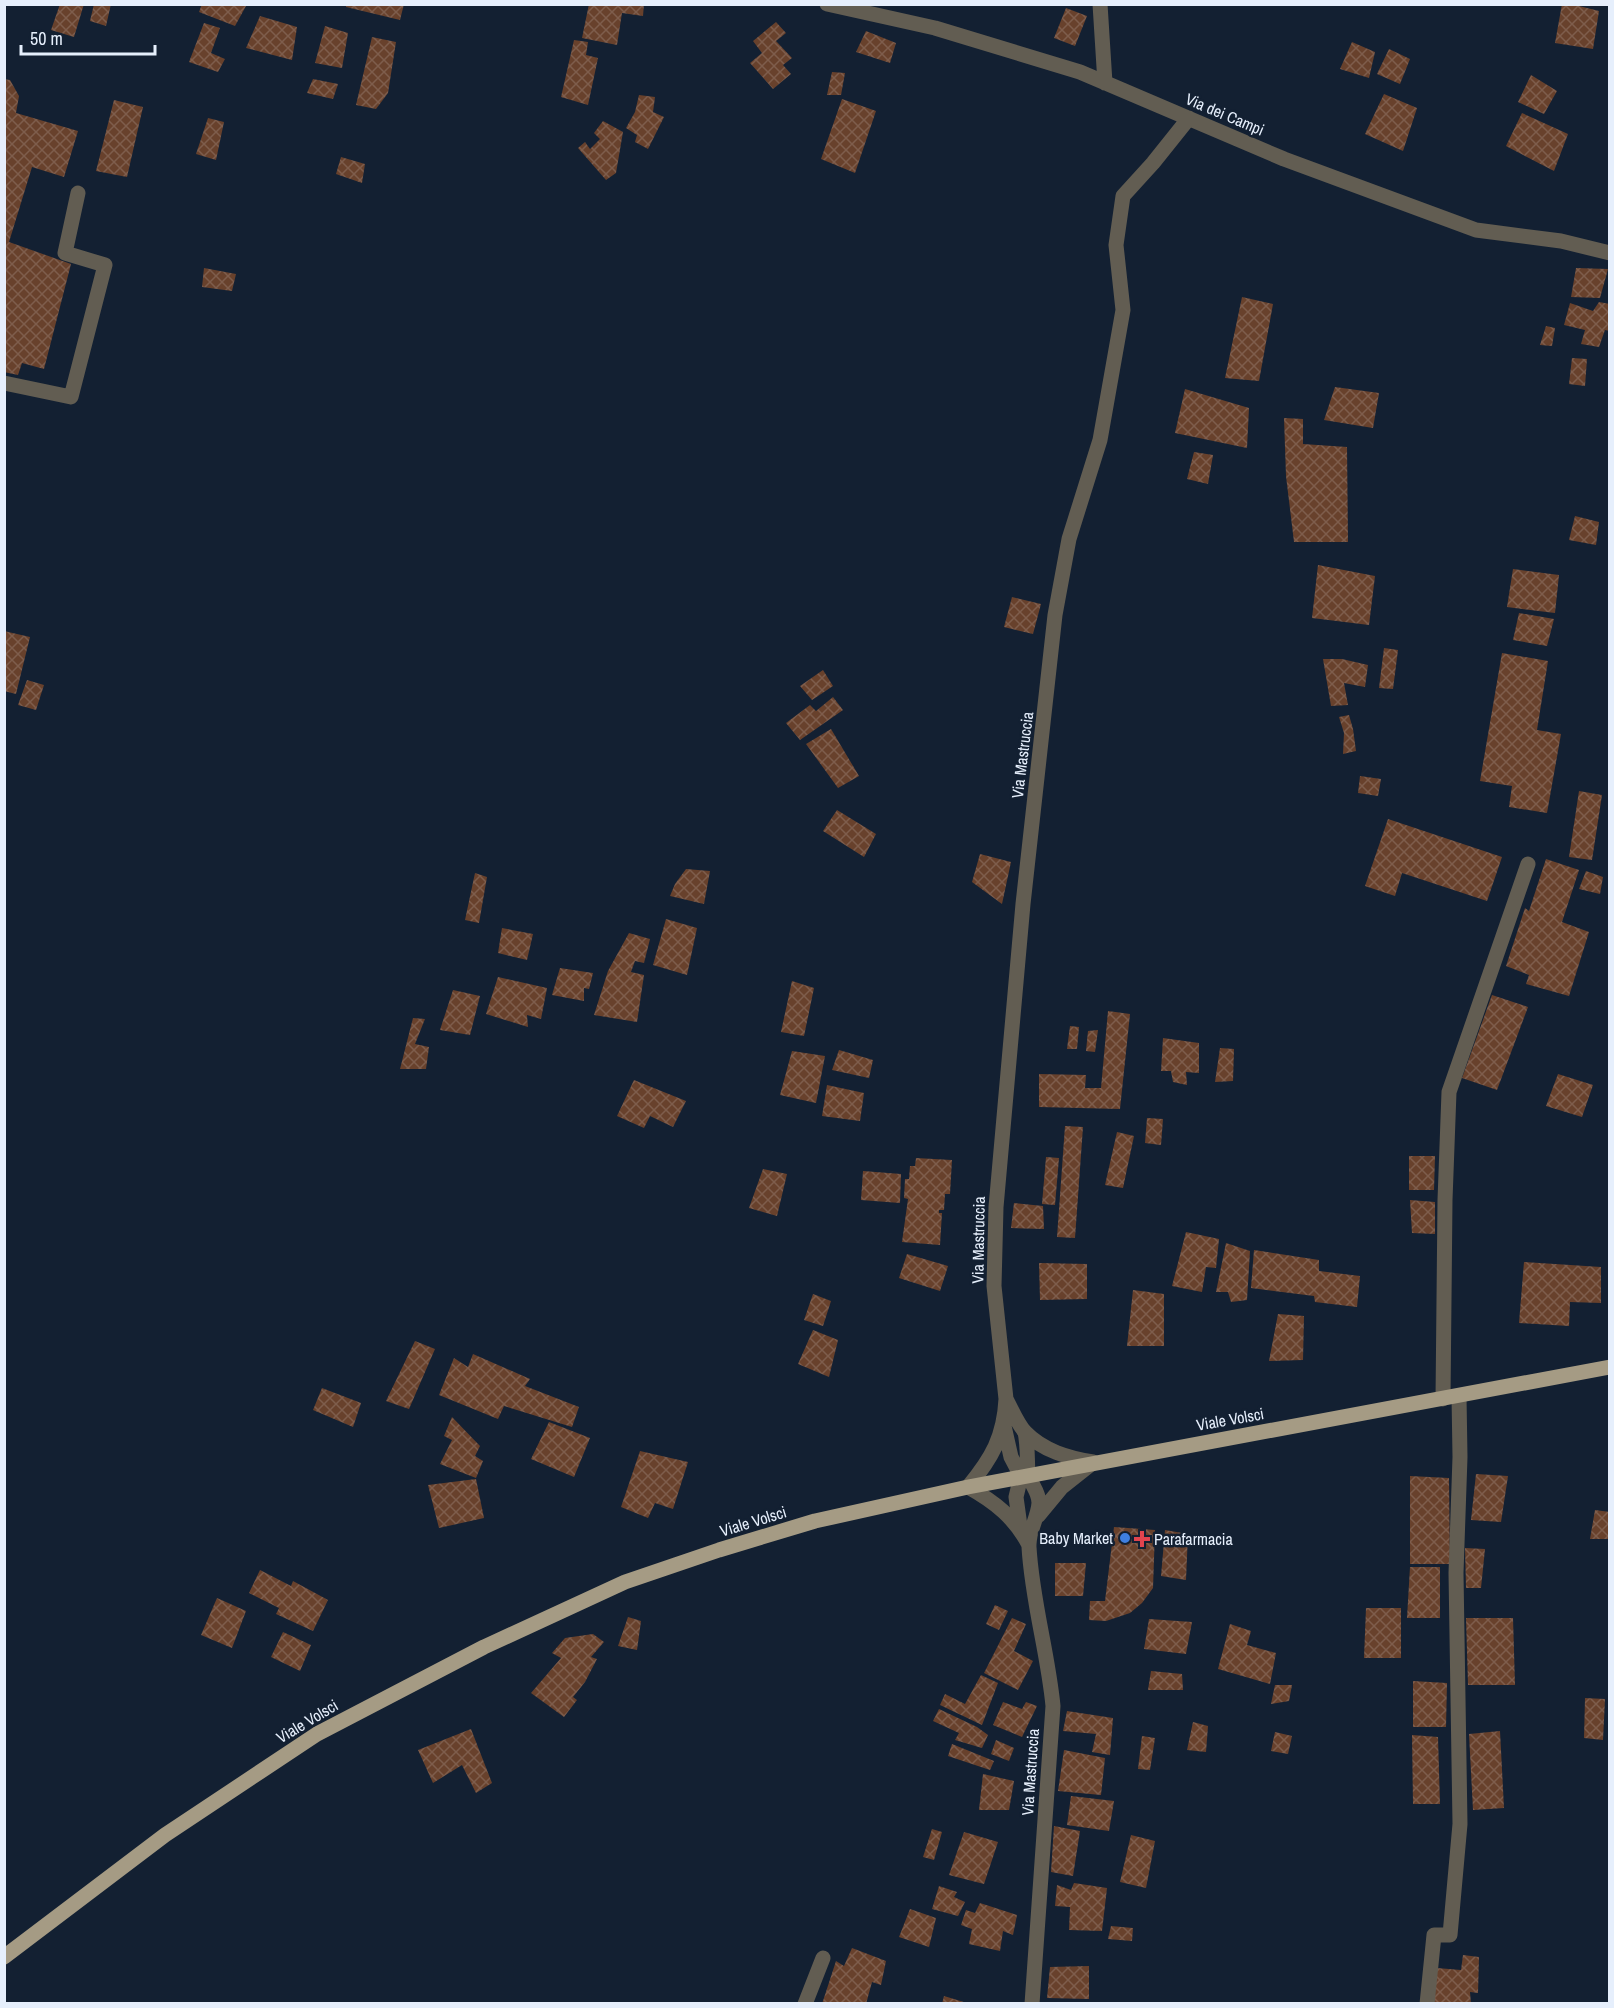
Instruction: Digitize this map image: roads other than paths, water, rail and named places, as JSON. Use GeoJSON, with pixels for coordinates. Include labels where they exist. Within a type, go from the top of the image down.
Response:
{"type":"FeatureCollection","features":[{"type":"Feature","properties":{"kind":"main road","name":"Viale Volsci"},"geometry":{"type":"LineString","coordinates":[[4,1958],[165,1835],[317,1734],[484,1647],[625,1582],[815,1521],[968,1487],[1610,1367]]}},
{"type":"Feature","properties":{"kind":"street","name":"Via dei Campi"},"geometry":{"type":"LineString","coordinates":[[827,4],[935,28],[1080,72],[1284,159],[1476,230],[1562,241],[1610,254]]}},
{"type":"Feature","properties":{"kind":"street"},"geometry":{"type":"LineString","coordinates":[[1100,4],[1105,83]]}},
{"type":"Feature","properties":{"kind":"street","name":"Via Mastruccia"},"geometry":{"type":"LineString","coordinates":[[1004,1426],[1006,1400],[994,1286],[996,1207],[1022,914],[1055,615],[1069,539],[1100,440],[1123,310],[1116,245],[1123,196],[1189,118]]}},
{"type":"Feature","properties":{"kind":"street"},"geometry":{"type":"LineString","coordinates":[[4,383],[71,397],[105,265],[65,253],[78,193]]}},
{"type":"Feature","properties":{"kind":"street"},"geometry":{"type":"LineString","coordinates":[[1443,1399],[1445,1200],[1449,1092],[1528,864]]}},
{"type":"Feature","properties":{"kind":"street"},"geometry":{"type":"LineString","coordinates":[[1427,2004],[1434,1935],[1450,1935],[1460,1824],[1456,1573],[1460,1396]]}},
{"type":"Feature","properties":{"kind":"street"},"geometry":{"type":"LineString","coordinates":[[1006,1400],[1025,1432],[1040,1444],[1059,1454],[1094,1462]]}},
{"type":"Feature","properties":{"kind":"street"},"geometry":{"type":"LineString","coordinates":[[1004,1426],[1011,1457],[1038,1495],[1037,1519],[1029,1545]]}},
{"type":"Feature","properties":{"kind":"street"},"geometry":{"type":"LineString","coordinates":[[1004,1426],[988,1461],[968,1487],[1000,1507],[1021,1531],[1029,1545]]}},
{"type":"Feature","properties":{"kind":"street"},"geometry":{"type":"LineString","coordinates":[[1021,1531],[1016,1497],[1025,1476],[1029,1456],[1025,1432]]}},
{"type":"Feature","properties":{"kind":"street"},"geometry":{"type":"LineString","coordinates":[[1037,1519],[1062,1487],[1094,1462]]}},
{"type":"Feature","properties":{"kind":"street","name":"Via Mastruccia"},"geometry":{"type":"LineString","coordinates":[[1029,1545],[1053,1706],[1032,2004]]}},
{"type":"Feature","properties":{"kind":"street"},"geometry":{"type":"LineString","coordinates":[[805,2004],[823,1958]]}},
{"type":"Feature","properties":{"kind":"place","name":"Baby Market"},"geometry":{"type":"Point","coordinates":[1125,1538]}},
{"type":"Feature","properties":{"kind":"place","name":"Parafarmacia"},"geometry":{"type":"Point","coordinates":[1142,1539]}}]}
